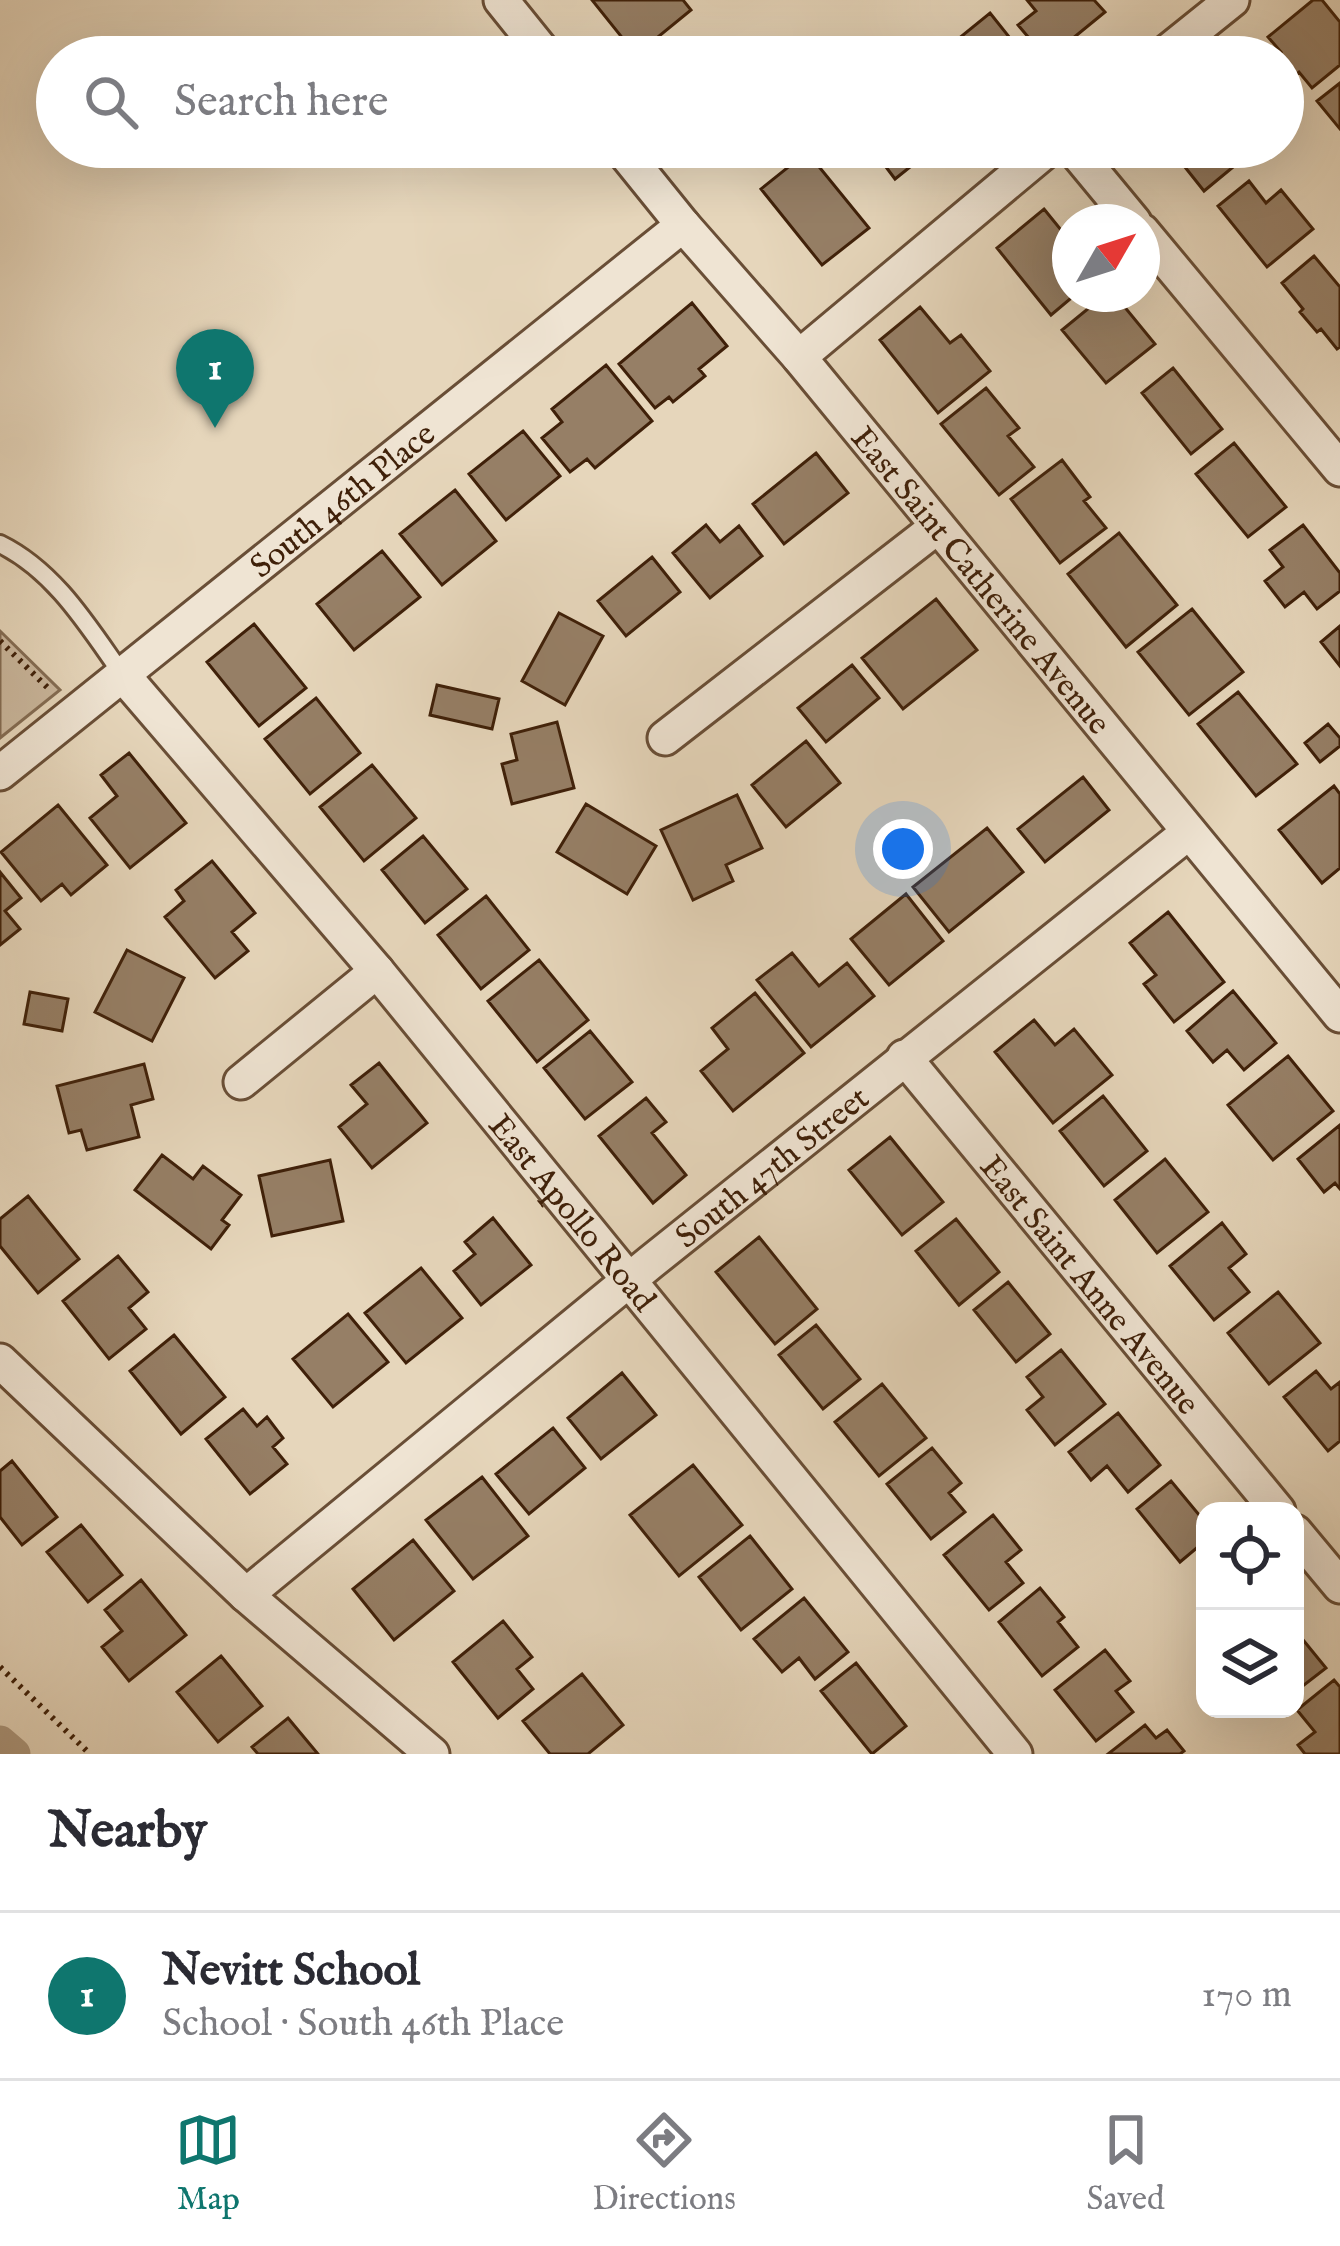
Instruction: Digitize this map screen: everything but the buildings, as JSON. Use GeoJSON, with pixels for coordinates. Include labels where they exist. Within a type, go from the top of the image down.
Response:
{"type":"FeatureCollection","features":[{"type":"Feature","properties":{"kind":"street"},"geometry":{"type":"LineString","coordinates":[[501,0],[530,36]]}},
{"type":"Feature","properties":{"kind":"street"},"geometry":{"type":"LineString","coordinates":[[1187,36],[1232,0]]}},
{"type":"Feature","properties":{"kind":"street","name":"East Saint Catherine Avenue"},"geometry":{"type":"LineString","coordinates":[[637,168],[799,357],[1340,1015]]}},
{"type":"Feature","properties":{"kind":"street"},"geometry":{"type":"LineString","coordinates":[[799,357],[1025,168]]}},
{"type":"Feature","properties":{"kind":"street"},"geometry":{"type":"LineString","coordinates":[[1090,168],[1120,204]]}},
{"type":"Feature","properties":{"kind":"street","name":"South 46th Place"},"geometry":{"type":"LineString","coordinates":[[0,773],[683,225]]}},
{"type":"Feature","properties":{"kind":"street"},"geometry":{"type":"LineString","coordinates":[[1160,253],[1340,470]]}},
{"type":"Feature","properties":{"kind":"street"},"geometry":{"type":"LineString","coordinates":[[665,738],[937,527]]}},
{"type":"Feature","properties":{"kind":"street","name":"East Apollo Road"},"geometry":{"type":"LineString","coordinates":[[122,674],[377,971],[1016,1754]]}},
{"type":"Feature","properties":{"kind":"street","name":"South 47th Street"},"geometry":{"type":"LineString","coordinates":[[247,1594],[904,1057],[1189,832]]}},
{"type":"Feature","properties":{"kind":"street"},"geometry":{"type":"LineString","coordinates":[[241,1082],[377,971]]}},
{"type":"Feature","properties":{"kind":"street","name":"East Saint Anne Avenue"},"geometry":{"type":"LineString","coordinates":[[904,1057],[1271,1502]]}},
{"type":"Feature","properties":{"kind":"street"},"geometry":{"type":"LineString","coordinates":[[0,1361],[247,1594],[432,1754]]}},
{"type":"Feature","properties":{"kind":"street"},"geometry":{"type":"LineString","coordinates":[[1304,1543],[1340,1586]]}},
{"type":"Feature","properties":{"kind":"lane"},"geometry":{"type":"LineString","coordinates":[[0,544],[19,553],[68,597],[122,674]]}},
{"type":"Feature","properties":{"kind":"path"},"geometry":{"type":"LineString","coordinates":[[0,641],[51,691]]}},
{"type":"Feature","properties":{"kind":"path"},"geometry":{"type":"LineString","coordinates":[[0,1667],[90,1754]]}},
{"type":"Feature","properties":{"kind":"shaded area"},"geometry":{"type":"Polygon","coordinates":[[[0,631],[60,690],[0,738],[0,631]]]}},
{"type":"Feature","properties":{"kind":"waterway"},"geometry":{"type":"LineString","coordinates":[[0,1742],[14,1754]]}},
{"type":"Feature","properties":{"kind":"place","name":"Nevitt School"},"geometry":{"type":"Point","coordinates":[215,428]}}]}
